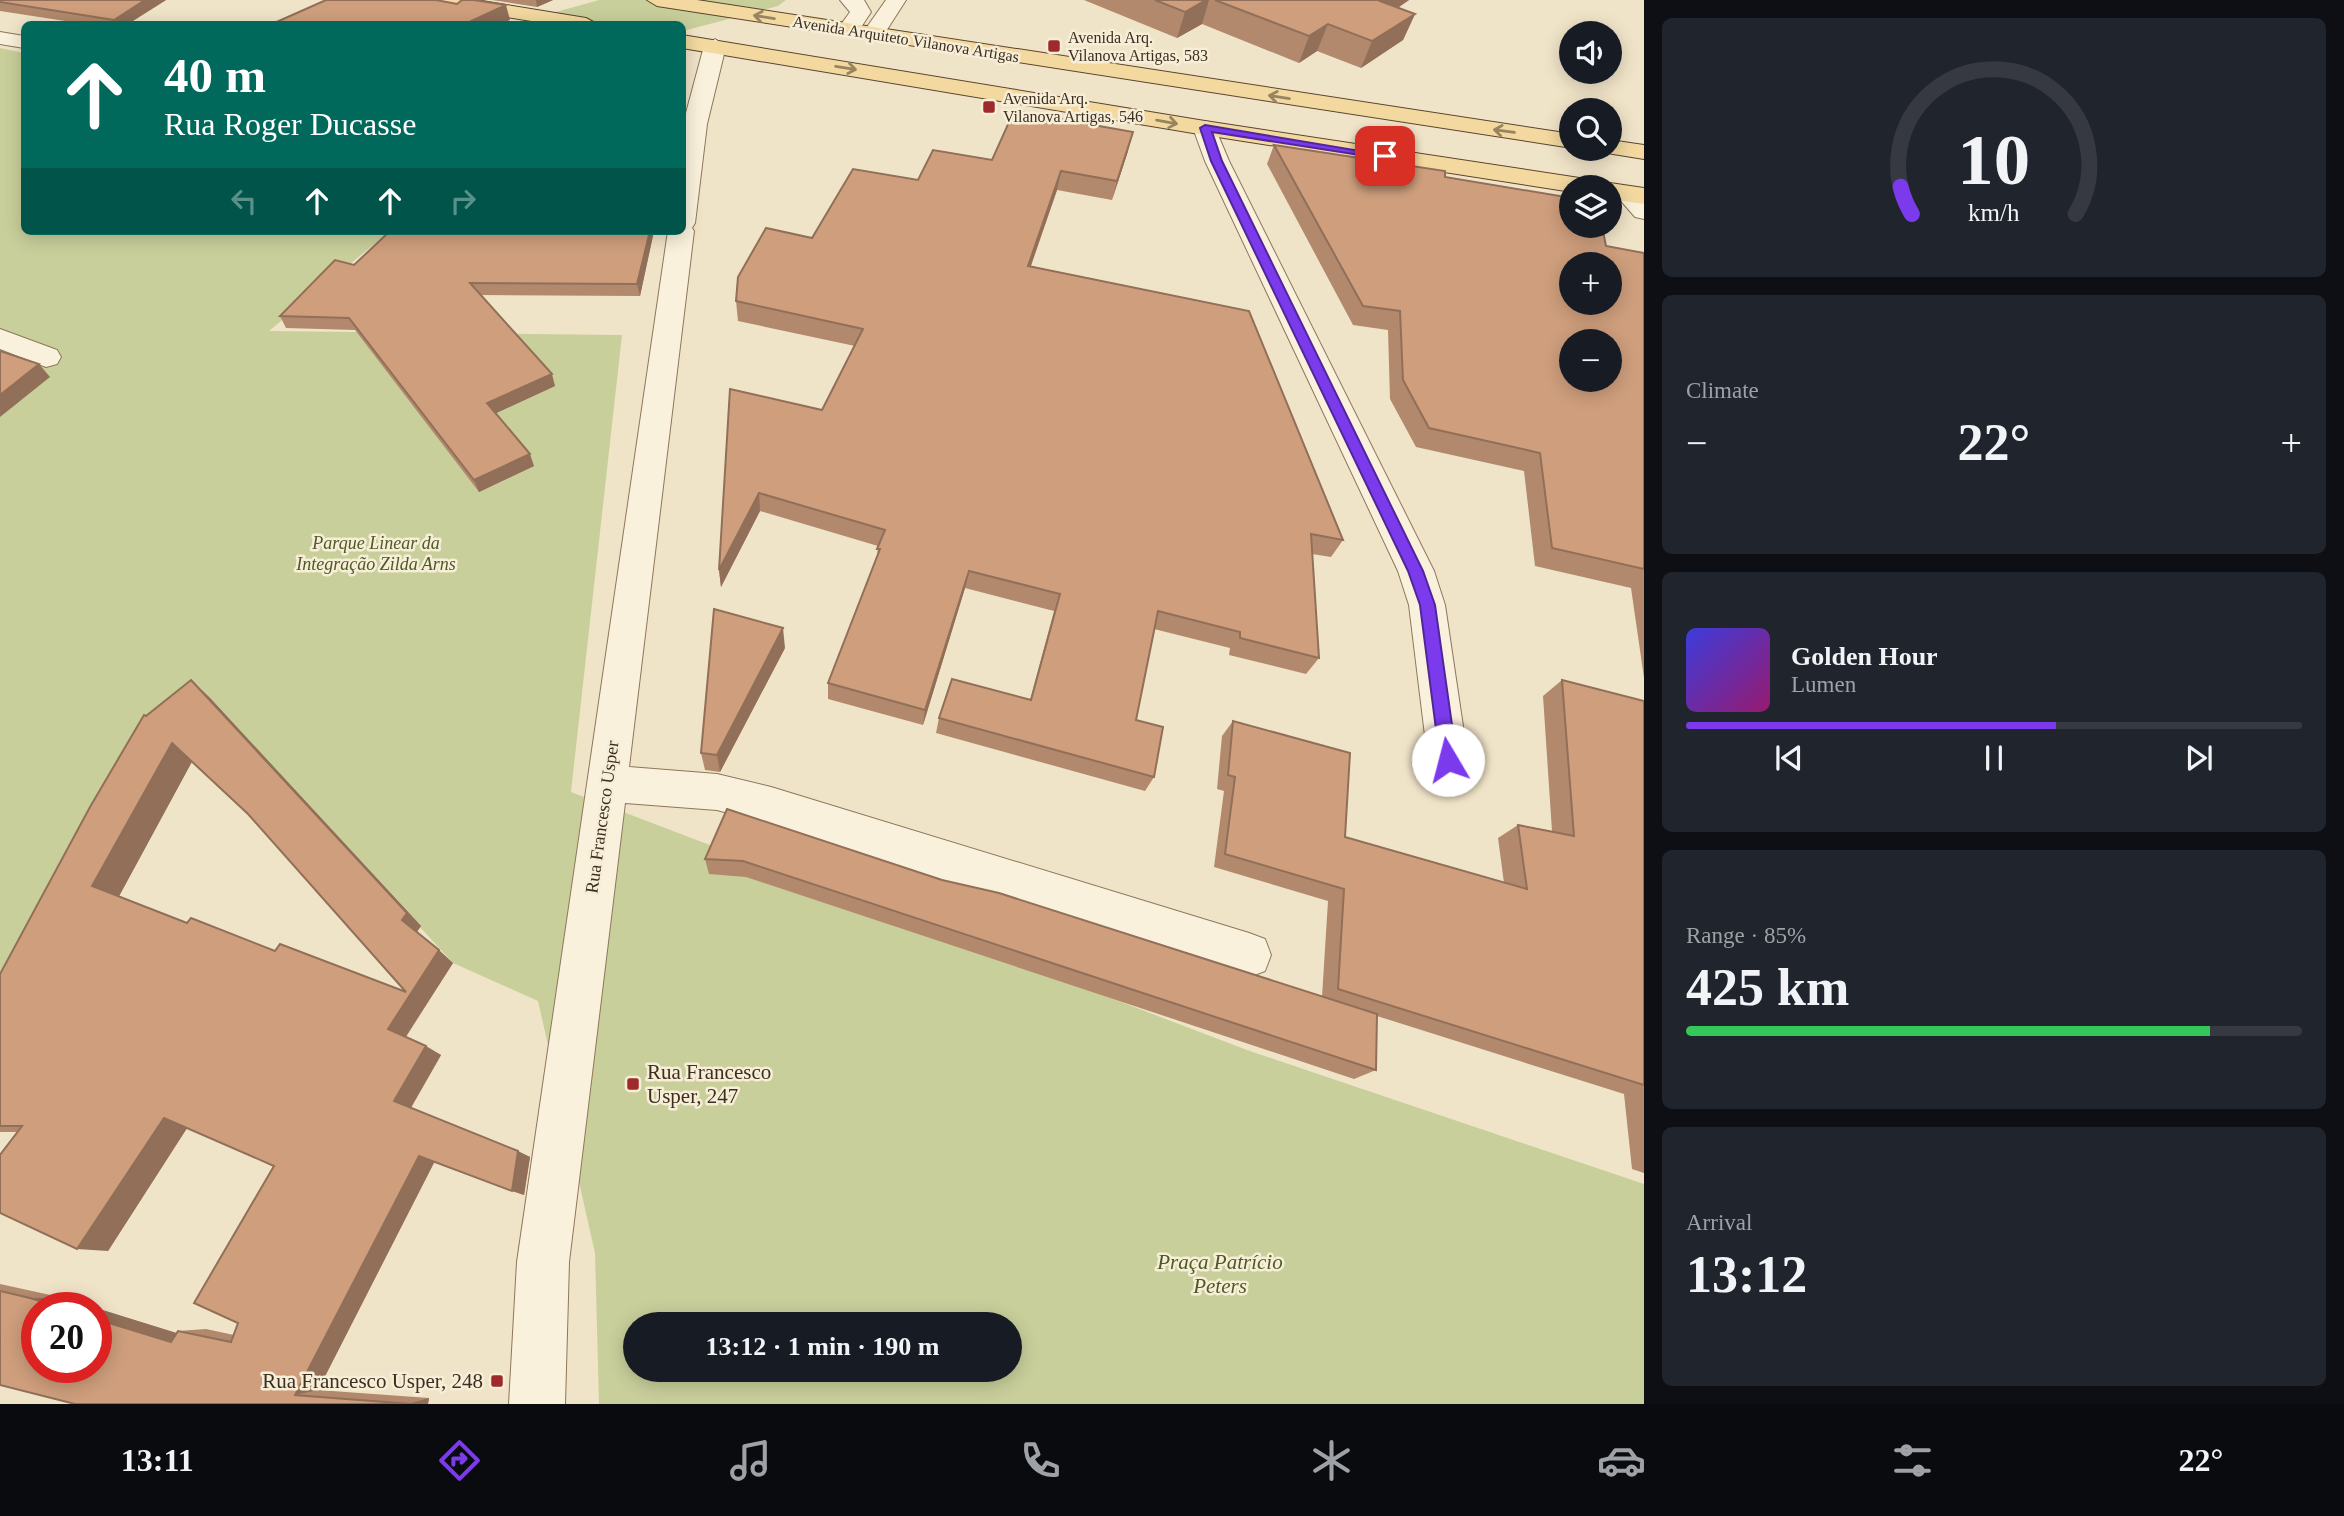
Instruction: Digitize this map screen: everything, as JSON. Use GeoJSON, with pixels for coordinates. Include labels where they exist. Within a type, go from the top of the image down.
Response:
{"type":"FeatureCollection","features":[{"type":"Feature","properties":{"kind":"main road"},"geometry":{"type":"LineString","coordinates":[[438,0],[568,21]]}},
{"type":"Feature","properties":{"kind":"main road","name":"Avenida Arquiteto Vilanova Artigas"},"geometry":{"type":"LineString","coordinates":[[657,0],[1559,139]]}},
{"type":"Feature","properties":{"kind":"main road"},"geometry":{"type":"LineString","coordinates":[[686,42],[1205,128],[1559,183]]}},
{"type":"Feature","properties":{"kind":"main road"},"geometry":{"type":"LineString","coordinates":[[1459,124],[1462,168]]}},
{"type":"Feature","properties":{"kind":"main road"},"geometry":{"type":"LineString","coordinates":[[1622,149],[1644,152]]}},
{"type":"Feature","properties":{"kind":"street"},"geometry":{"type":"LineString","coordinates":[[848,30],[861,12],[859,6],[850,0]]}},
{"type":"Feature","properties":{"kind":"street"},"geometry":{"type":"LineString","coordinates":[[873,34],[895,0]]}},
{"type":"Feature","properties":{"kind":"street"},"geometry":{"type":"LineString","coordinates":[[0,38],[21,42]]}},
{"type":"Feature","properties":{"kind":"street"},"geometry":{"type":"LineString","coordinates":[[686,193],[695,124],[715,46]]}},
{"type":"Feature","properties":{"kind":"street"},"geometry":{"type":"LineString","coordinates":[[1205,128],[1217,161],[1399,535],[1427,605],[1448,760]]}},
{"type":"Feature","properties":{"kind":"street","name":"Rua Francesco Usper"},"geometry":{"type":"LineString","coordinates":[[537,1404],[543,1262],[680,235]]}},
{"type":"Feature","properties":{"kind":"street"},"geometry":{"type":"LineString","coordinates":[[0,338],[46,357]]}},
{"type":"Feature","properties":{"kind":"street"},"geometry":{"type":"LineString","coordinates":[[606,783],[717,792],[772,806],[1249,955]]}},
{"type":"Feature","properties":{"kind":"green space"},"geometry":{"type":"Polygon","coordinates":[[[599,0],[786,0],[778,6],[686,30],[686,21],[524,21],[599,0]]]}},
{"type":"Feature","properties":{"kind":"green space","name":"Parque Linear da Integração Zilda Arns"},"geometry":{"type":"Polygon","coordinates":[[[0,48],[21,52],[21,235],[385,235],[269,331],[622,335],[571,792],[1247,1050],[1644,1184],[1644,1404],[599,1404],[595,1253],[538,1001],[453,963],[210,699],[0,1048],[0,408],[36,348],[0,336],[0,48]]]}},
{"type":"Feature","properties":{"kind":"building"},"geometry":{"type":"Polygon","coordinates":[[[0,0],[145,0],[114,20],[0,0]]]}},
{"type":"Feature","properties":{"kind":"building"},"geometry":{"type":"Polygon","coordinates":[[[326,0],[436,0],[457,4],[462,0],[474,0],[506,5],[471,21],[279,21],[326,0]]]}},
{"type":"Feature","properties":{"kind":"building"},"geometry":{"type":"Polygon","coordinates":[[[1155,0],[1206,0],[1185,12],[1155,0]]]}},
{"type":"Feature","properties":{"kind":"building"},"geometry":{"type":"Polygon","coordinates":[[[1215,0],[1381,0],[1415,14],[1372,41],[1328,24],[1309,36],[1215,0]]]}},
{"type":"Feature","properties":{"kind":"building"},"geometry":{"type":"Polygon","coordinates":[[[1014,111],[1133,132],[1117,181],[1061,171],[1028,266],[1249,311],[1343,540],[1311,534],[1319,658],[1240,638],[1240,632],[1158,611],[1136,720],[1163,727],[1154,777],[939,718],[952,679],[1031,700],[1060,594],[969,571],[925,710],[828,683],[885,530],[759,493],[719,570],[730,389],[822,410],[863,329],[736,301],[738,277],[766,228],[812,238],[853,169],[918,180],[933,150],[992,160],[1014,111]]]}},
{"type":"Feature","properties":{"kind":"building"},"geometry":{"type":"Polygon","coordinates":[[[1274,145],[1445,171],[1445,177],[1559,196],[1559,238],[1604,238],[1606,246],[1644,253],[1644,569],[1552,548],[1540,453],[1429,428],[1403,380],[1400,311],[1363,306],[1274,145]]]}},
{"type":"Feature","properties":{"kind":"building"},"geometry":{"type":"Polygon","coordinates":[[[386,235],[649,235],[637,284],[470,283],[552,374],[487,403],[530,454],[474,480],[349,318],[280,316],[335,260],[354,265],[386,235]]]}},
{"type":"Feature","properties":{"kind":"building"},"geometry":{"type":"Polygon","coordinates":[[[0,351],[39,364],[0,395],[0,351]]]}},
{"type":"Feature","properties":{"kind":"building"},"geometry":{"type":"Polygon","coordinates":[[[714,609],[783,628],[717,755],[701,753],[714,609]]]}},
{"type":"Feature","properties":{"kind":"building"},"geometry":{"type":"Polygon","coordinates":[[[191,680],[407,913],[402,920],[439,950],[388,1029],[426,1046],[394,1101],[518,1151],[512,1191],[419,1156],[295,1395],[411,1404],[75,1404],[0,1385],[0,1291],[21,1296],[21,1383],[112,1383],[112,1324],[171,1342],[178,1331],[231,1342],[238,1323],[194,1303],[274,1166],[164,1118],[77,1249],[0,1213],[0,1155],[22,1126],[0,1126],[0,974],[90,807],[144,715],[191,680]],[[172,743],[92,886],[187,923],[191,918],[275,951],[280,944],[406,992],[248,814],[172,743]]]}},
{"type":"Feature","properties":{"kind":"building"},"geometry":{"type":"Polygon","coordinates":[[[1562,680],[1644,701],[1644,1085],[1338,989],[1344,889],[1225,854],[1235,777],[1228,775],[1233,721],[1350,753],[1345,837],[1527,889],[1518,825],[1574,836],[1562,680]]]}},
{"type":"Feature","properties":{"kind":"building"},"geometry":{"type":"Polygon","coordinates":[[[727,809],[942,880],[999,893],[1377,1014],[1376,1070],[743,861],[705,859],[727,809]]]}},
{"type":"Feature","properties":{"kind":"place","name":"Avenida Arq. Vilanova Artigas, 583"},"geometry":{"type":"Point","coordinates":[1054,46]}},
{"type":"Feature","properties":{"kind":"place","name":"Avenida Arq. Vilanova Artigas, 546"},"geometry":{"type":"Point","coordinates":[989,107]}},
{"type":"Feature","properties":{"kind":"place","name":"Rua Francesco Usper, 247"},"geometry":{"type":"Point","coordinates":[633,1084]}},
{"type":"Feature","properties":{"kind":"place","name":"Rua Francesco Usper, 248"},"geometry":{"type":"Point","coordinates":[497,1381]}},
{"type":"Feature","properties":{"kind":"route"},"geometry":{"type":"LineString","coordinates":[[1385,156],[1205,128],[1217,161],[1416,571],[1427,605],[1448,760]]}},
{"type":"Feature","properties":{"kind":"park label","name":"Praça Patrício Peters"},"geometry":{"type":"Point","coordinates":[1220,1274]}}]}
